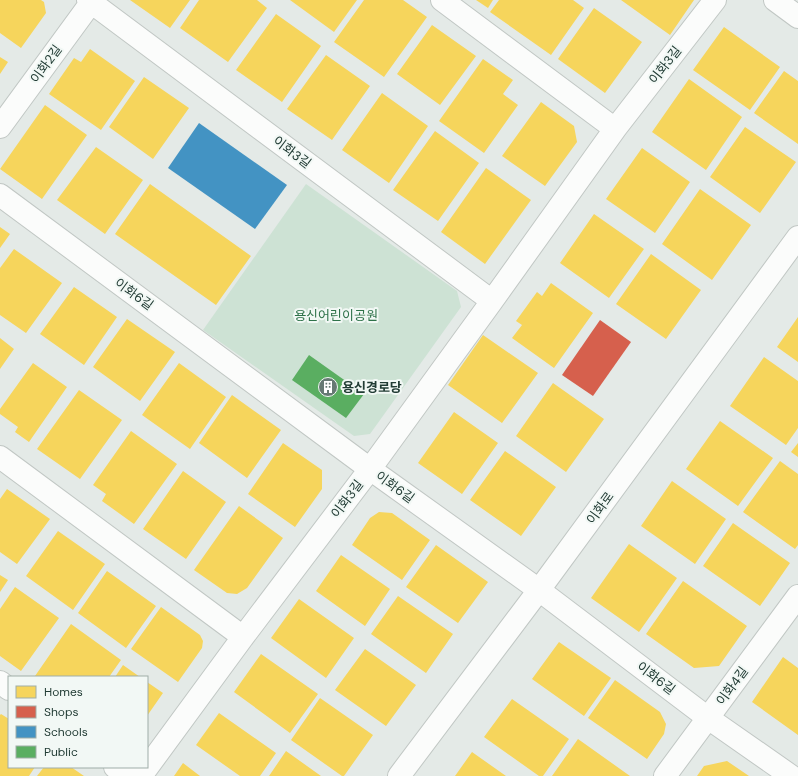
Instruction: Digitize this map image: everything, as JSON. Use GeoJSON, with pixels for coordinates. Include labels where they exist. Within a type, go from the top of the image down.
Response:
{"type":"FeatureCollection","features":[{"type":"Feature","properties":{"kind":"street"},"geometry":{"type":"LineString","coordinates":[[442,0],[615,129]]}},
{"type":"Feature","properties":{"kind":"street","name":"이화3길"},"geometry":{"type":"LineString","coordinates":[[148,767],[370,469],[615,129],[715,0]]}},
{"type":"Feature","properties":{"kind":"street"},"geometry":{"type":"LineString","coordinates":[[775,0],[798,17]]}},
{"type":"Feature","properties":{"kind":"street","name":"이화3길"},"geometry":{"type":"LineString","coordinates":[[91,1],[492,301]]}},
{"type":"Feature","properties":{"kind":"street","name":"이화2길"},"geometry":{"type":"LineString","coordinates":[[0,127],[91,1]]}},
{"type":"Feature","properties":{"kind":"street","name":"이화6길"},"geometry":{"type":"LineString","coordinates":[[0,195],[370,469],[539,590],[708,718],[791,776]]}},
{"type":"Feature","properties":{"kind":"street","name":"이화로"},"geometry":{"type":"LineString","coordinates":[[399,776],[539,590],[798,237]]}},
{"type":"Feature","properties":{"kind":"street"},"geometry":{"type":"LineString","coordinates":[[0,457],[243,638]]}},
{"type":"Feature","properties":{"kind":"street","name":"이화4길"},"geometry":{"type":"LineString","coordinates":[[666,776],[798,596]]}},
{"type":"Feature","properties":{"kind":"street"},"geometry":{"type":"LineString","coordinates":[[116,768],[127,776]]}},
{"type":"Feature","properties":{"kind":"green space","name":"용신어린이공원"},"geometry":{"type":"Polygon","coordinates":[[[306,184],[457,291],[461,307],[370,434],[354,436],[203,330],[306,184]]]}},
{"type":"Feature","properties":{"kind":"building: Homes"},"geometry":{"type":"Polygon","coordinates":[[[0,0],[41,0],[44,2],[46,13],[21,48],[0,33],[0,0]]]}},
{"type":"Feature","properties":{"kind":"building: Homes"},"geometry":{"type":"Polygon","coordinates":[[[130,0],[190,0],[170,28],[130,0]]]}},
{"type":"Feature","properties":{"kind":"building: Homes"},"geometry":{"type":"Polygon","coordinates":[[[199,0],[257,0],[267,8],[228,62],[180,28],[199,0]]]}},
{"type":"Feature","properties":{"kind":"building: Homes"},"geometry":{"type":"Polygon","coordinates":[[[290,0],[357,0],[334,32],[290,0]]]}},
{"type":"Feature","properties":{"kind":"building: Homes"},"geometry":{"type":"Polygon","coordinates":[[[364,0],[403,0],[427,17],[384,77],[334,42],[364,0]]]}},
{"type":"Feature","properties":{"kind":"building: Homes"},"geometry":{"type":"Polygon","coordinates":[[[476,0],[493,0],[488,8],[476,0]]]}},
{"type":"Feature","properties":{"kind":"building: Homes"},"geometry":{"type":"Polygon","coordinates":[[[499,0],[573,0],[584,8],[551,55],[490,12],[499,0]]]}},
{"type":"Feature","properties":{"kind":"building: Homes"},"geometry":{"type":"Polygon","coordinates":[[[621,0],[694,0],[670,35],[621,0]]]}},
{"type":"Feature","properties":{"kind":"building: Homes"},"geometry":{"type":"Polygon","coordinates":[[[594,8],[642,42],[605,93],[558,59],[594,8]]]}},
{"type":"Feature","properties":{"kind":"building: Homes"},"geometry":{"type":"Polygon","coordinates":[[[276,14],[321,46],[282,102],[236,70],[276,14]]]}},
{"type":"Feature","properties":{"kind":"building: Homes"},"geometry":{"type":"Polygon","coordinates":[[[432,25],[476,56],[440,105],[397,74],[432,25]]]}},
{"type":"Feature","properties":{"kind":"building: Homes"},"geometry":{"type":"Polygon","coordinates":[[[724,27],[780,67],[750,110],[693,70],[724,27]]]}},
{"type":"Feature","properties":{"kind":"building: Homes"},"geometry":{"type":"Polygon","coordinates":[[[90,49],[135,81],[101,130],[49,94],[74,58],[81,62],[90,49]]]}},
{"type":"Feature","properties":{"kind":"building: Homes"},"geometry":{"type":"Polygon","coordinates":[[[326,55],[370,86],[332,140],[287,109],[326,55]]]}},
{"type":"Feature","properties":{"kind":"building: Homes"},"geometry":{"type":"Polygon","coordinates":[[[0,57],[8,62],[0,74],[0,57]]]}},
{"type":"Feature","properties":{"kind":"building: Homes"},"geometry":{"type":"Polygon","coordinates":[[[483,59],[513,80],[503,94],[518,105],[484,153],[439,121],[483,59]]]}},
{"type":"Feature","properties":{"kind":"building: Homes"},"geometry":{"type":"Polygon","coordinates":[[[784,71],[798,81],[798,144],[754,113],[784,71]]]}},
{"type":"Feature","properties":{"kind":"building: Homes"},"geometry":{"type":"Polygon","coordinates":[[[144,77],[189,108],[153,159],[109,127],[144,77]]]}},
{"type":"Feature","properties":{"kind":"building: Homes"},"geometry":{"type":"Polygon","coordinates":[[[689,79],[742,117],[706,170],[652,132],[689,79]]]}},
{"type":"Feature","properties":{"kind":"building: Homes"},"geometry":{"type":"Polygon","coordinates":[[[382,93],[428,126],[389,183],[342,150],[382,93]]]}},
{"type":"Feature","properties":{"kind":"building: Homes"},"geometry":{"type":"Polygon","coordinates":[[[541,102],[574,126],[577,142],[545,186],[502,156],[541,102]]]}},
{"type":"Feature","properties":{"kind":"building: Homes"},"geometry":{"type":"Polygon","coordinates":[[[45,105],[87,135],[42,199],[0,169],[45,105]]]}},
{"type":"Feature","properties":{"kind":"building: Homes"},"geometry":{"type":"Polygon","coordinates":[[[745,127],[796,162],[760,213],[710,177],[745,127]]]}},
{"type":"Feature","properties":{"kind":"building: Homes"},"geometry":{"type":"Polygon","coordinates":[[[435,131],[479,163],[438,221],[393,190],[435,131]]]}},
{"type":"Feature","properties":{"kind":"building: Homes"},"geometry":{"type":"Polygon","coordinates":[[[96,147],[143,180],[105,234],[57,200],[96,147]]]}},
{"type":"Feature","properties":{"kind":"building: Homes"},"geometry":{"type":"Polygon","coordinates":[[[642,148],[690,182],[655,233],[606,199],[642,148]]]}},
{"type":"Feature","properties":{"kind":"building: Homes"},"geometry":{"type":"Polygon","coordinates":[[[486,168],[531,200],[485,264],[441,232],[486,168]]]}},
{"type":"Feature","properties":{"kind":"building: Homes"},"geometry":{"type":"Polygon","coordinates":[[[150,184],[251,256],[216,305],[115,234],[150,184]]]}},
{"type":"Feature","properties":{"kind":"building: Homes"},"geometry":{"type":"Polygon","coordinates":[[[700,189],[751,225],[712,280],[662,244],[700,189]]]}},
{"type":"Feature","properties":{"kind":"building: Homes"},"geometry":{"type":"Polygon","coordinates":[[[594,214],[644,249],[609,298],[560,263],[594,214]]]}},
{"type":"Feature","properties":{"kind":"building: Homes"},"geometry":{"type":"Polygon","coordinates":[[[0,227],[10,234],[0,248],[0,227]]]}},
{"type":"Feature","properties":{"kind":"building: Homes"},"geometry":{"type":"Polygon","coordinates":[[[14,249],[62,283],[26,333],[0,315],[0,268],[14,249]]]}},
{"type":"Feature","properties":{"kind":"building: Homes"},"geometry":{"type":"Polygon","coordinates":[[[651,254],[701,290],[666,339],[616,304],[651,254]]]}},
{"type":"Feature","properties":{"kind":"building: Homes"},"geometry":{"type":"Polygon","coordinates":[[[551,283],[593,313],[554,368],[512,338],[522,325],[516,321],[537,292],[542,296],[551,283]]]}},
{"type":"Feature","properties":{"kind":"building: Homes"},"geometry":{"type":"Polygon","coordinates":[[[74,287],[117,317],[84,365],[40,334],[74,287]]]}},
{"type":"Feature","properties":{"kind":"building: Homes"},"geometry":{"type":"Polygon","coordinates":[[[798,317],[798,362],[777,347],[798,317]]]}},
{"type":"Feature","properties":{"kind":"building: Homes"},"geometry":{"type":"Polygon","coordinates":[[[127,319],[175,352],[140,401],[93,367],[127,319]]]}},
{"type":"Feature","properties":{"kind":"building: Homes"},"geometry":{"type":"Polygon","coordinates":[[[483,335],[538,373],[502,423],[448,385],[483,335]]]}},
{"type":"Feature","properties":{"kind":"building: Homes"},"geometry":{"type":"Polygon","coordinates":[[[0,338],[14,349],[0,369],[0,338]]]}},
{"type":"Feature","properties":{"kind":"building: Homes"},"geometry":{"type":"Polygon","coordinates":[[[764,357],[798,381],[798,428],[786,445],[730,406],[764,357]]]}},
{"type":"Feature","properties":{"kind":"building: Homes"},"geometry":{"type":"Polygon","coordinates":[[[33,363],[67,387],[29,442],[15,432],[18,427],[0,414],[0,409],[33,363]]]}},
{"type":"Feature","properties":{"kind":"building: Homes"},"geometry":{"type":"Polygon","coordinates":[[[179,363],[226,397],[190,449],[142,415],[179,363]]]}},
{"type":"Feature","properties":{"kind":"building: Homes"},"geometry":{"type":"Polygon","coordinates":[[[553,383],[604,419],[566,472],[516,436],[553,383]]]}},
{"type":"Feature","properties":{"kind":"building: Homes"},"geometry":{"type":"Polygon","coordinates":[[[79,390],[122,420],[80,479],[37,449],[79,390]]]}},
{"type":"Feature","properties":{"kind":"building: Homes"},"geometry":{"type":"Polygon","coordinates":[[[232,395],[281,430],[247,478],[199,443],[232,395]]]}},
{"type":"Feature","properties":{"kind":"building: Homes"},"geometry":{"type":"Polygon","coordinates":[[[454,412],[498,443],[462,494],[418,463],[454,412]]]}},
{"type":"Feature","properties":{"kind":"building: Homes"},"geometry":{"type":"Polygon","coordinates":[[[720,421],[773,458],[738,506],[686,469],[720,421]]]}},
{"type":"Feature","properties":{"kind":"building: Homes"},"geometry":{"type":"Polygon","coordinates":[[[131,431],[177,464],[134,524],[102,501],[106,494],[93,485],[131,431]]]}},
{"type":"Feature","properties":{"kind":"building: Homes"},"geometry":{"type":"Polygon","coordinates":[[[283,443],[322,470],[322,489],[295,527],[248,494],[283,443]]]}},
{"type":"Feature","properties":{"kind":"building: Homes"},"geometry":{"type":"Polygon","coordinates":[[[798,443],[798,457],[791,452],[798,443]]]}},
{"type":"Feature","properties":{"kind":"building: Homes"},"geometry":{"type":"Polygon","coordinates":[[[505,451],[556,487],[521,536],[470,500],[505,451]]]}},
{"type":"Feature","properties":{"kind":"building: Homes"},"geometry":{"type":"Polygon","coordinates":[[[780,461],[798,474],[798,545],[795,549],[743,512],[780,461]]]}},
{"type":"Feature","properties":{"kind":"building: Homes"},"geometry":{"type":"Polygon","coordinates":[[[183,471],[226,502],[186,559],[143,529],[183,471]]]}},
{"type":"Feature","properties":{"kind":"building: Homes"},"geometry":{"type":"Polygon","coordinates":[[[672,481],[726,519],[695,564],[641,526],[672,481]]]}},
{"type":"Feature","properties":{"kind":"building: Homes"},"geometry":{"type":"Polygon","coordinates":[[[7,489],[50,519],[17,564],[0,552],[0,499],[7,489]]]}},
{"type":"Feature","properties":{"kind":"building: Homes"},"geometry":{"type":"Polygon","coordinates":[[[239,506],[283,538],[247,588],[237,594],[227,593],[194,570],[239,506]]]}},
{"type":"Feature","properties":{"kind":"building: Homes"},"geometry":{"type":"Polygon","coordinates":[[[379,512],[392,513],[430,540],[402,580],[352,545],[370,518],[379,512]]]}},
{"type":"Feature","properties":{"kind":"building: Homes"},"geometry":{"type":"Polygon","coordinates":[[[733,523],[790,563],[760,606],[703,566],[733,523]]]}},
{"type":"Feature","properties":{"kind":"building: Homes"},"geometry":{"type":"Polygon","coordinates":[[[58,531],[105,564],[73,610],[26,576],[58,531]]]}},
{"type":"Feature","properties":{"kind":"building: Homes"},"geometry":{"type":"Polygon","coordinates":[[[629,544],[677,578],[639,632],[591,598],[629,544]]]}},
{"type":"Feature","properties":{"kind":"building: Homes"},"geometry":{"type":"Polygon","coordinates":[[[436,545],[488,582],[458,623],[406,587],[436,545]]]}},
{"type":"Feature","properties":{"kind":"building: Homes"},"geometry":{"type":"Polygon","coordinates":[[[341,555],[390,589],[365,626],[316,591],[341,555]]]}},
{"type":"Feature","properties":{"kind":"building: Homes"},"geometry":{"type":"Polygon","coordinates":[[[107,571],[156,606],[126,648],[78,613],[107,571]]]}},
{"type":"Feature","properties":{"kind":"building: Homes"},"geometry":{"type":"Polygon","coordinates":[[[0,575],[8,580],[0,592],[0,575]]]}},
{"type":"Feature","properties":{"kind":"building: Homes"},"geometry":{"type":"Polygon","coordinates":[[[683,581],[747,626],[719,666],[694,668],[646,634],[683,581]]]}},
{"type":"Feature","properties":{"kind":"building: Homes"},"geometry":{"type":"Polygon","coordinates":[[[15,587],[59,618],[21,671],[0,656],[0,609],[15,587]]]}},
{"type":"Feature","properties":{"kind":"building: Homes"},"geometry":{"type":"Polygon","coordinates":[[[398,596],[453,634],[426,673],[371,634],[398,596]]]}},
{"type":"Feature","properties":{"kind":"building: Homes"},"geometry":{"type":"Polygon","coordinates":[[[299,599],[354,638],[326,678],[271,638],[299,599]]]}},
{"type":"Feature","properties":{"kind":"building: Homes"},"geometry":{"type":"Polygon","coordinates":[[[161,607],[200,635],[203,641],[202,648],[178,682],[131,649],[161,607]]]}},
{"type":"Feature","properties":{"kind":"building: Homes"},"geometry":{"type":"Polygon","coordinates":[[[71,624],[121,660],[110,676],[35,676],[71,624]]]}},
{"type":"Feature","properties":{"kind":"building: Homes"},"geometry":{"type":"Polygon","coordinates":[[[559,642],[611,678],[584,716],[532,679],[559,642]]]}},
{"type":"Feature","properties":{"kind":"building: Homes"},"geometry":{"type":"Polygon","coordinates":[[[365,649],[416,685],[386,726],[335,690],[365,649]]]}},
{"type":"Feature","properties":{"kind":"building: Homes"},"geometry":{"type":"Polygon","coordinates":[[[261,654],[318,694],[290,733],[234,692],[261,654]]]}},
{"type":"Feature","properties":{"kind":"building: Homes"},"geometry":{"type":"Polygon","coordinates":[[[783,657],[798,668],[798,735],[752,702],[783,657]]]}},
{"type":"Feature","properties":{"kind":"building: Homes"},"geometry":{"type":"Polygon","coordinates":[[[123,665],[139,676],[116,676],[123,665]]]}},
{"type":"Feature","properties":{"kind":"building: Homes"},"geometry":{"type":"Polygon","coordinates":[[[615,680],[660,712],[666,724],[664,734],[647,759],[588,718],[615,680]]]}},
{"type":"Feature","properties":{"kind":"building: Homes"},"geometry":{"type":"Polygon","coordinates":[[[148,683],[163,693],[148,715],[148,683]]]}},
{"type":"Feature","properties":{"kind":"building: Homes"},"geometry":{"type":"Polygon","coordinates":[[[320,698],[373,735],[344,776],[291,740],[320,698]]]}},
{"type":"Feature","properties":{"kind":"building: Homes"},"geometry":{"type":"Polygon","coordinates":[[[512,699],[569,739],[543,776],[539,776],[484,737],[512,699]]]}},
{"type":"Feature","properties":{"kind":"building: Homes"},"geometry":{"type":"Polygon","coordinates":[[[219,713],[276,753],[260,776],[240,776],[196,745],[219,713]]]}},
{"type":"Feature","properties":{"kind":"building: Homes"},"geometry":{"type":"Polygon","coordinates":[[[1,714],[8,718],[8,768],[34,768],[29,776],[0,776],[1,714]]]}},
{"type":"Feature","properties":{"kind":"building: Homes"},"geometry":{"type":"Polygon","coordinates":[[[578,739],[630,776],[552,776],[578,739]]]}},
{"type":"Feature","properties":{"kind":"building: Homes"},"geometry":{"type":"Polygon","coordinates":[[[286,751],[321,776],[269,776],[286,751]]]}},
{"type":"Feature","properties":{"kind":"building: Homes"},"geometry":{"type":"Polygon","coordinates":[[[472,752],[506,776],[455,776],[472,752]]]}},
{"type":"Feature","properties":{"kind":"building: Homes"},"geometry":{"type":"Polygon","coordinates":[[[727,761],[749,776],[697,776],[704,766],[727,761]]]}},
{"type":"Feature","properties":{"kind":"building: Homes"},"geometry":{"type":"Polygon","coordinates":[[[183,763],[200,776],[174,776],[183,763]]]}},
{"type":"Feature","properties":{"kind":"building: Homes"},"geometry":{"type":"Polygon","coordinates":[[[43,768],[72,768],[84,776],[37,776],[43,768]]]}},
{"type":"Feature","properties":{"kind":"building: Shops"},"geometry":{"type":"Polygon","coordinates":[[[600,320],[631,342],[593,396],[562,375],[600,320]]]}},
{"type":"Feature","properties":{"kind":"building: Schools"},"geometry":{"type":"Polygon","coordinates":[[[199,123],[287,185],[255,229],[168,168],[199,123]]]}},
{"type":"Feature","properties":{"kind":"building: Public","name":"용신경로당"},"geometry":{"type":"Polygon","coordinates":[[[309,355],[364,394],[346,418],[292,380],[309,355]]]}},
{"type":"Feature","properties":{"kind":"place","name":"용신경로당"},"geometry":{"type":"Point","coordinates":[328,387]}}]}
